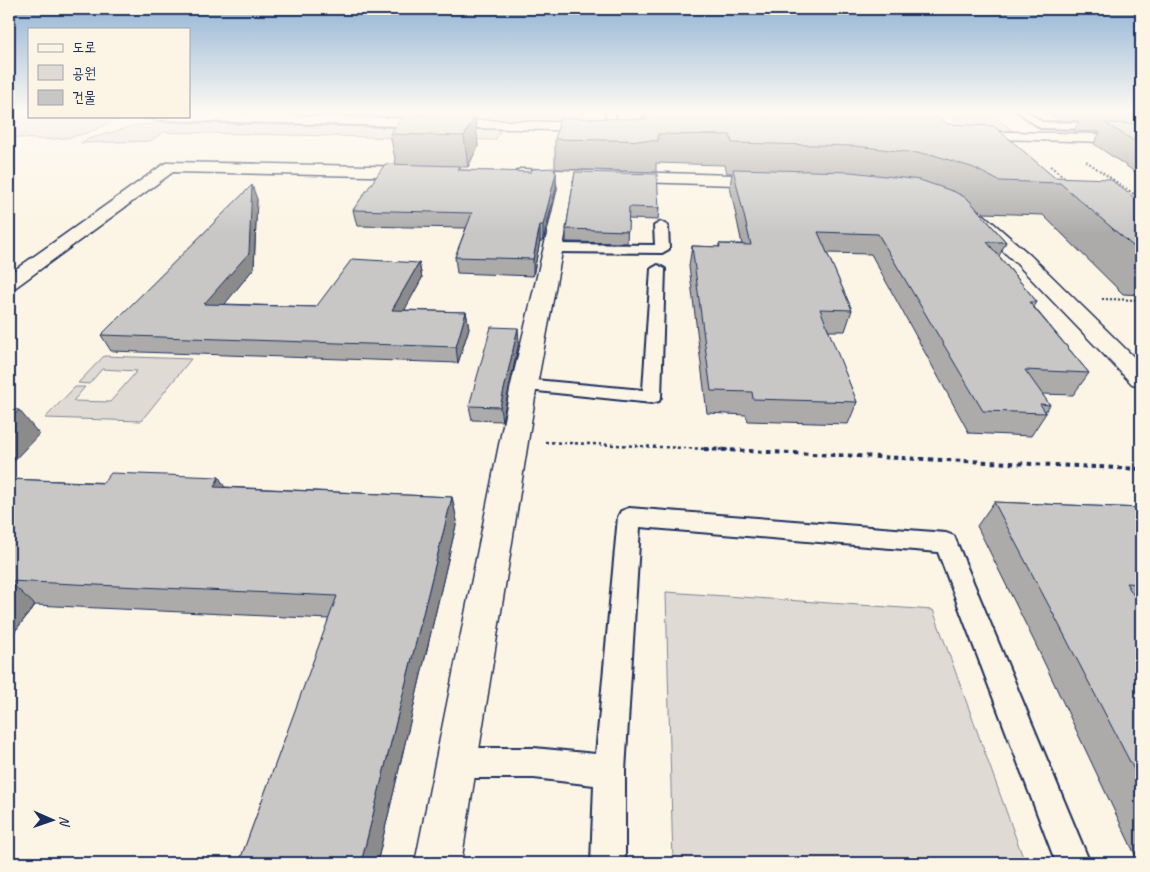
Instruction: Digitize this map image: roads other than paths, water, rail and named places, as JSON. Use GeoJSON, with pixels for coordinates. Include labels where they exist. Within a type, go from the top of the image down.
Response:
{"type":"FeatureCollection","features":[{"type":"Feature","properties":{"kind":"street"},"geometry":{"type":"LineString","coordinates":[[9,283],[169,166],[432,172]]}},
{"type":"Feature","properties":{"kind":"street"},"geometry":{"type":"LineString","coordinates":[[500,174],[787,181]]}},
{"type":"Feature","properties":{"kind":"street"},"geometry":{"type":"LineString","coordinates":[[438,863],[524,386],[566,188],[562,176]]}},
{"type":"Feature","properties":{"kind":"street"},"geometry":{"type":"LineString","coordinates":[[962,210],[979,220],[1022,259],[1141,378]]}},
{"type":"Feature","properties":{"kind":"lane"},"geometry":{"type":"LineString","coordinates":[[554,248],[662,249],[661,226]]}},
{"type":"Feature","properties":{"kind":"lane"},"geometry":{"type":"LineString","coordinates":[[524,386],[652,397],[658,269]]}},
{"type":"Feature","properties":{"kind":"lane"},"geometry":{"type":"LineString","coordinates":[[608,863],[610,771],[629,517],[946,543],[1073,863]]}},
{"type":"Feature","properties":{"kind":"lane"},"geometry":{"type":"LineString","coordinates":[[457,763],[534,763],[610,771]]}}]}
